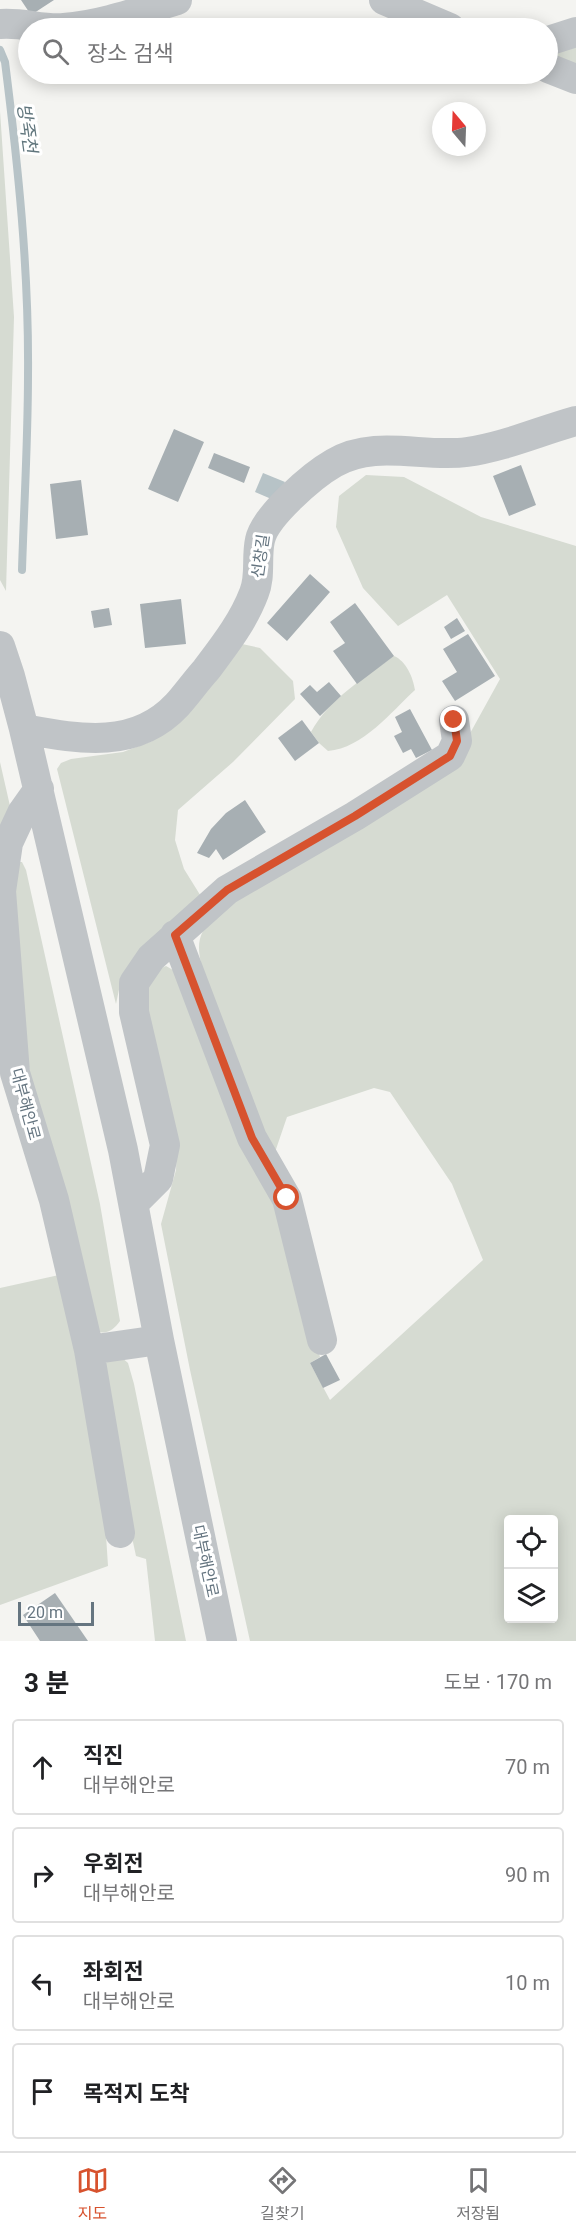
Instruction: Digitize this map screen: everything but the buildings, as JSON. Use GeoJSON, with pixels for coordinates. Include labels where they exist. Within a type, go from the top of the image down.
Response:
{"type":"FeatureCollection","features":[{"type":"Feature","properties":{"kind":"street"},"geometry":{"type":"LineString","coordinates":[[111,18],[177,0]]}},
{"type":"Feature","properties":{"kind":"street"},"geometry":{"type":"LineString","coordinates":[[384,0],[426,18]]}},
{"type":"Feature","properties":{"kind":"street"},"geometry":{"type":"LineString","coordinates":[[3,20],[18,22]]}},
{"type":"Feature","properties":{"kind":"street"},"geometry":{"type":"LineString","coordinates":[[558,38],[576,32]]}},
{"type":"Feature","properties":{"kind":"street"},"geometry":{"type":"LineString","coordinates":[[558,72],[576,79]]}},
{"type":"Feature","properties":{"kind":"street","name":"선창길"},"geometry":{"type":"LineString","coordinates":[[24,729],[98,738],[120,737],[139,732],[157,722],[177,706],[230,638],[244,615],[255,592],[259,572],[260,539],[265,525],[288,500],[334,462],[368,451],[448,454],[468,452],[576,421]]}},
{"type":"Feature","properties":{"kind":"street","name":"대부해안로"},"geometry":{"type":"LineString","coordinates":[[0,646],[39,789],[134,1203],[159,1340],[222,1641]]}},
{"type":"Feature","properties":{"kind":"street"},"geometry":{"type":"LineString","coordinates":[[134,1203],[158,1179],[165,1145],[134,1012],[135,983],[151,958],[227,890],[355,816],[450,756],[457,741],[454,720]]}},
{"type":"Feature","properties":{"kind":"street","name":"대부해안로"},"geometry":{"type":"LineString","coordinates":[[39,789],[22,813],[8,843],[1,891],[15,1073],[54,1200],[89,1350],[120,1533]]}},
{"type":"Feature","properties":{"kind":"street"},"geometry":{"type":"LineString","coordinates":[[175,935],[252,1138],[287,1198],[322,1340]]}},
{"type":"Feature","properties":{"kind":"street"},"geometry":{"type":"LineString","coordinates":[[89,1350],[159,1340]]}},
{"type":"Feature","properties":{"kind":"shaded area"},"geometry":{"type":"Polygon","coordinates":[[[576,42],[576,67],[558,60],[558,48],[576,42]]]}},
{"type":"Feature","properties":{"kind":"shaded area"},"geometry":{"type":"Polygon","coordinates":[[[0,111],[14,317],[6,591],[0,580],[0,111]]]}},
{"type":"Feature","properties":{"kind":"shaded area"},"geometry":{"type":"Polygon","coordinates":[[[263,473],[285,482],[276,501],[255,492],[263,473]]]}},
{"type":"Feature","properties":{"kind":"shaded area"},"geometry":{"type":"Polygon","coordinates":[[[366,475],[404,477],[481,517],[576,546],[576,1641],[250,1641],[190,1370],[161,1224],[176,1170],[177,1138],[144,991],[155,971],[166,966],[173,970],[278,1204],[320,1357],[310,1363],[330,1400],[483,1260],[452,1184],[390,1092],[374,1088],[287,1117],[273,1158],[204,976],[199,948],[201,935],[216,912],[468,737],[500,679],[447,595],[398,626],[363,588],[336,527],[339,496],[366,475]]]}},
{"type":"Feature","properties":{"kind":"shaded area"},"geometry":{"type":"Polygon","coordinates":[[[242,644],[260,648],[293,681],[295,699],[233,762],[178,810],[175,840],[184,869],[202,898],[121,980],[116,1004],[57,769],[61,763],[71,759],[123,752],[152,741],[242,644]]]}},
{"type":"Feature","properties":{"kind":"shaded area"},"geometry":{"type":"Polygon","coordinates":[[[394,656],[408,670],[415,690],[365,736],[341,748],[328,751],[311,732],[319,720],[337,699],[394,656]]]}},
{"type":"Feature","properties":{"kind":"shaded area"},"geometry":{"type":"Polygon","coordinates":[[[0,762],[10,806],[0,838],[0,762]]]}},
{"type":"Feature","properties":{"kind":"shaded area"},"geometry":{"type":"Polygon","coordinates":[[[17,862],[22,862],[26,870],[100,1204],[120,1321],[108,1332],[98,1332],[31,1082],[9,909],[17,862]]]}},
{"type":"Feature","properties":{"kind":"shaded area"},"geometry":{"type":"Polygon","coordinates":[[[59,1275],[75,1349],[106,1535],[108,1566],[0,1605],[0,1288],[59,1275]]]}},
{"type":"Feature","properties":{"kind":"shaded area"},"geometry":{"type":"Polygon","coordinates":[[[120,1356],[128,1363],[134,1384],[186,1641],[155,1641],[146,1559],[136,1556],[128,1519],[105,1363],[120,1356]]]}},
{"type":"Feature","properties":{"kind":"waterway","name":"방죽천"},"geometry":{"type":"LineString","coordinates":[[0,50],[5,62],[14,140],[27,296],[28,399],[22,570]]}},
{"type":"Feature","properties":{"kind":"route"},"geometry":{"type":"LineString","coordinates":[[287,1198],[252,1138],[175,935],[227,890],[355,816],[450,756],[457,741],[454,720]]}}]}
